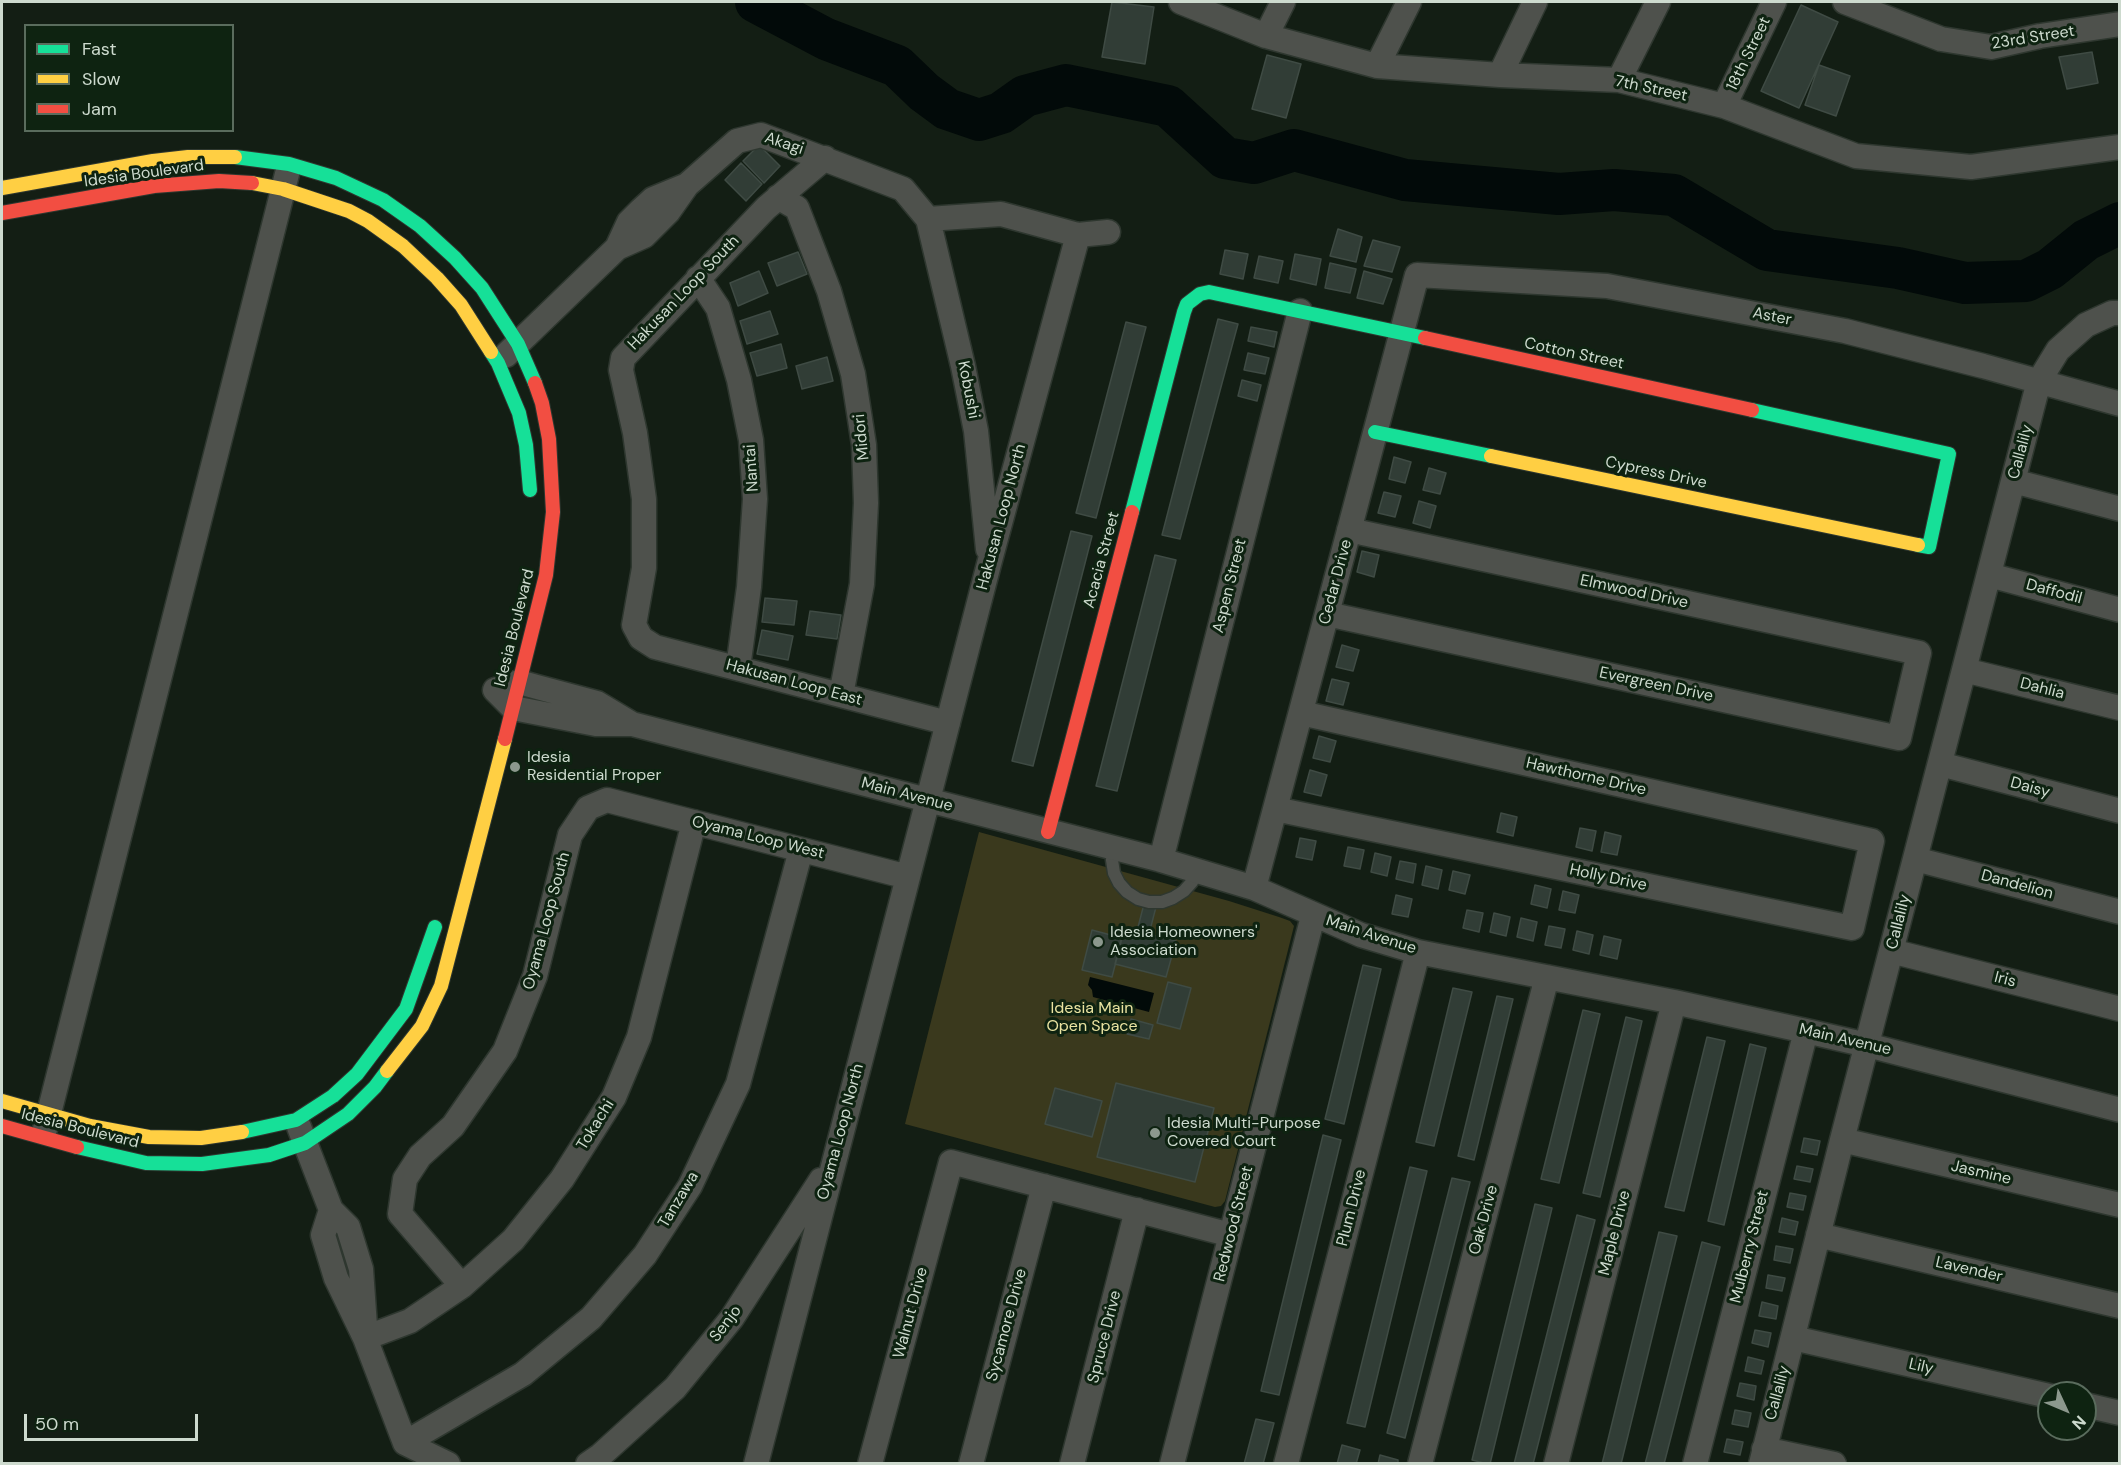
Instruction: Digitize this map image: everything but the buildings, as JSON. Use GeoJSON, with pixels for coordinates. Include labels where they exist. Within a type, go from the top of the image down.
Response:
{"type":"FeatureCollection","features":[{"type":"Feature","properties":{"kind":"street","name":"7th Street"},"geometry":{"type":"LineString","coordinates":[[1181,2],[1266,36],[1377,66],[1500,75],[1619,80],[1724,106],[1856,156],[1971,167],[2120,147]]}},
{"type":"Feature","properties":{"kind":"street"},"geometry":{"type":"LineString","coordinates":[[1266,36],[1283,2]]}},
{"type":"Feature","properties":{"kind":"street"},"geometry":{"type":"LineString","coordinates":[[1377,66],[1409,2]]}},
{"type":"Feature","properties":{"kind":"street"},"geometry":{"type":"LineString","coordinates":[[1500,75],[1535,2]]}},
{"type":"Feature","properties":{"kind":"street"},"geometry":{"type":"LineString","coordinates":[[1619,80],[1658,2]]}},
{"type":"Feature","properties":{"kind":"street","name":"18th Street"},"geometry":{"type":"LineString","coordinates":[[1724,106],[1774,2]]}},
{"type":"Feature","properties":{"kind":"street","name":"23rd Street"},"geometry":{"type":"LineString","coordinates":[[1845,2],[1941,39],[1991,47],[2120,24]]}},
{"type":"Feature","properties":{"kind":"street","name":"Akagi"},"geometry":{"type":"LineString","coordinates":[[518,344],[617,248],[644,236],[668,212],[687,185],[738,141],[761,135],[903,189],[928,219]]}},
{"type":"Feature","properties":{"kind":"street","name":"Idesia Boulevard"},"geometry":{"type":"LineString","coordinates":[[2,188],[188,157],[224,156],[289,165],[360,188],[383,200],[420,226],[455,258],[482,288],[518,344],[531,372],[549,438],[553,512],[546,575],[503,692],[452,949],[441,986],[422,1026],[375,1087],[348,1114],[305,1143],[269,1155],[191,1164],[146,1163],[83,1149],[2,1126]]}},
{"type":"Feature","properties":{"kind":"street","name":"Hakusan Loop South"},"geometry":{"type":"LineString","coordinates":[[641,638],[634,625],[644,568],[644,499],[635,433],[621,370],[622,358],[778,198],[825,158]]}},
{"type":"Feature","properties":{"kind":"street"},"geometry":{"type":"LineString","coordinates":[[43,1137],[289,165]]}},
{"type":"Feature","properties":{"kind":"street","name":"Idesia Boulevard"},"geometry":{"type":"LineString","coordinates":[[2,213],[189,182],[247,182],[283,189],[349,211],[368,221],[403,246],[437,278],[461,305],[498,363],[519,413],[526,445],[531,508]]}},
{"type":"Feature","properties":{"kind":"street","name":"Midori"},"geometry":{"type":"LineString","coordinates":[[778,198],[797,208],[829,291],[853,374],[864,445],[866,503],[862,584],[841,695]]}},
{"type":"Feature","properties":{"kind":"street"},"geometry":{"type":"LineString","coordinates":[[928,219],[1001,214],[1078,235],[1108,232]]}},
{"type":"Feature","properties":{"kind":"street","name":"Kobushi"},"geometry":{"type":"LineString","coordinates":[[928,219],[976,431],[989,564]]}},
{"type":"Feature","properties":{"kind":"street","name":"Hakusan Loop North"},"geometry":{"type":"LineString","coordinates":[[928,801],[1078,235]]}},
{"type":"Feature","properties":{"kind":"street","name":"Cedar Drive"},"geometry":{"type":"LineString","coordinates":[[1254,888],[1417,275]]}},
{"type":"Feature","properties":{"kind":"street","name":"Aster"},"geometry":{"type":"LineString","coordinates":[[1417,275],[1607,286],[1845,331],[2120,404]]}},
{"type":"Feature","properties":{"kind":"street","name":"Nantai"},"geometry":{"type":"LineString","coordinates":[[698,278],[718,309],[739,380],[750,440],[755,499],[749,587],[738,668]]}},
{"type":"Feature","properties":{"kind":"street","name":"Cotton Street"},"geometry":{"type":"LineString","coordinates":[[1193,298],[1209,292],[1949,454],[1929,547]]}},
{"type":"Feature","properties":{"kind":"street","name":"Acacia Street"},"geometry":{"type":"LineString","coordinates":[[1048,832],[1184,312],[1187,304],[1193,298]]}},
{"type":"Feature","properties":{"kind":"street","name":"Aspen Street"},"geometry":{"type":"LineString","coordinates":[[1161,860],[1300,311]]}},
{"type":"Feature","properties":{"kind":"street","name":"Callalily"},"geometry":{"type":"LineString","coordinates":[[1762,1456],[2039,381],[2058,351],[2086,325],[2112,313],[2120,313]]}},
{"type":"Feature","properties":{"kind":"street"},"geometry":{"type":"LineString","coordinates":[[498,363],[518,344]]}},
{"type":"Feature","properties":{"kind":"street","name":"Cypress Drive"},"geometry":{"type":"LineString","coordinates":[[1375,432],[1929,547]]}},
{"type":"Feature","properties":{"kind":"street"},"geometry":{"type":"LineString","coordinates":[[2013,481],[2120,509]]}},
{"type":"Feature","properties":{"kind":"street","name":"Elmwood Drive"},"geometry":{"type":"LineString","coordinates":[[1349,530],[1919,653]]}},
{"type":"Feature","properties":{"kind":"street","name":"Daffodil"},"geometry":{"type":"LineString","coordinates":[[1989,575],[2120,610]]}},
{"type":"Feature","properties":{"kind":"street","name":"Evergreen Drive"},"geometry":{"type":"LineString","coordinates":[[1327,614],[1899,738],[1919,653]]}},
{"type":"Feature","properties":{"kind":"street","name":"Hakusan Loop East"},"geometry":{"type":"LineString","coordinates":[[641,638],[655,646],[948,723]]}},
{"type":"Feature","properties":{"kind":"street","name":"Dahlia"},"geometry":{"type":"LineString","coordinates":[[1964,670],[2120,708]]}},
{"type":"Feature","properties":{"kind":"street","name":"Main Avenue"},"geometry":{"type":"LineString","coordinates":[[503,692],[596,724],[632,724],[1161,860],[1254,888],[1313,916],[1361,935],[1418,952],[1674,1002],[1806,1031],[2120,1110]]}},
{"type":"Feature","properties":{"kind":"street","name":"Hawthorne Drive"},"geometry":{"type":"LineString","coordinates":[[1301,713],[1872,841]]}},
{"type":"Feature","properties":{"kind":"street","name":"Daisy"},"geometry":{"type":"LineString","coordinates":[[1940,764],[2120,811]]}},
{"type":"Feature","properties":{"kind":"street","name":"Oyama Loop West"},"geometry":{"type":"LineString","coordinates":[[607,800],[908,877]]}},
{"type":"Feature","properties":{"kind":"street","name":"Oyama Loop South"},"geometry":{"type":"LineString","coordinates":[[462,1286],[400,1214],[405,1179],[420,1156],[453,1126],[505,1051],[536,976],[570,835],[588,808],[607,800]]}},
{"type":"Feature","properties":{"kind":"street","name":"Oyama Loop North"},"geometry":{"type":"LineString","coordinates":[[756,1464],[928,801]]}},
{"type":"Feature","properties":{"kind":"street","name":"Holly Drive"},"geometry":{"type":"LineString","coordinates":[[1275,809],[1852,928],[1872,841]]}},
{"type":"Feature","properties":{"kind":"street","name":"Tokachi"},"geometry":{"type":"LineString","coordinates":[[365,1338],[410,1321],[462,1286],[513,1240],[562,1179],[614,1097],[639,1037],[694,822]]}},
{"type":"Feature","properties":{"kind":"street","name":"Tanzawa"},"geometry":{"type":"LineString","coordinates":[[405,1443],[523,1374],[591,1318],[645,1255],[690,1186],[738,1084],[801,850]]}},
{"type":"Feature","properties":{"kind":"street","name":"Dandelion"},"geometry":{"type":"LineString","coordinates":[[1915,859],[2120,912]]}},
{"type":"Feature","properties":{"kind":"street","name":"Redwood Street"},"geometry":{"type":"LineString","coordinates":[[1172,1464],[1313,916]]}},
{"type":"Feature","properties":{"kind":"street","name":"Idesia Boulevard"},"geometry":{"type":"LineString","coordinates":[[2,1101],[100,1128],[149,1137],[201,1138],[235,1134],[296,1119],[333,1096],[357,1074],[385,1039],[406,1009],[431,942],[437,919]]}},
{"type":"Feature","properties":{"kind":"street","name":"Iris"},"geometry":{"type":"LineString","coordinates":[[1891,951],[2120,1009]]}},
{"type":"Feature","properties":{"kind":"street","name":"Plum Drive"},"geometry":{"type":"LineString","coordinates":[[1286,1464],[1418,952]]}},
{"type":"Feature","properties":{"kind":"street","name":"Oak Drive"},"geometry":{"type":"LineString","coordinates":[[1420,1464],[1547,977]]}},
{"type":"Feature","properties":{"kind":"street","name":"Maple Drive"},"geometry":{"type":"LineString","coordinates":[[1556,1464],[1674,1002]]}},
{"type":"Feature","properties":{"kind":"street","name":"Mulberry Street"},"geometry":{"type":"LineString","coordinates":[[1695,1464],[1806,1031]]}},
{"type":"Feature","properties":{"kind":"street"},"geometry":{"type":"LineString","coordinates":[[296,1119],[331,1210],[322,1235],[336,1278],[365,1338],[405,1443],[448,1464]]}},
{"type":"Feature","properties":{"kind":"street","name":"Jasmine"},"geometry":{"type":"LineString","coordinates":[[1842,1140],[2120,1205]]}},
{"type":"Feature","properties":{"kind":"street","name":"Senjo"},"geometry":{"type":"LineString","coordinates":[[588,1464],[675,1388],[732,1318],[834,1160]]}},
{"type":"Feature","properties":{"kind":"street","name":"Walnut Drive"},"geometry":{"type":"LineString","coordinates":[[870,1464],[951,1162],[1044,1186]]}},
{"type":"Feature","properties":{"kind":"street"},"geometry":{"type":"LineString","coordinates":[[1044,1186],[1231,1235]]}},
{"type":"Feature","properties":{"kind":"street","name":"Sycamore Drive"},"geometry":{"type":"LineString","coordinates":[[971,1464],[1044,1186]]}},
{"type":"Feature","properties":{"kind":"street","name":"Spruce Drive"},"geometry":{"type":"LineString","coordinates":[[1072,1464],[1137,1210]]}},
{"type":"Feature","properties":{"kind":"street","name":"Lavender"},"geometry":{"type":"LineString","coordinates":[[1818,1235],[2120,1306]]}},
{"type":"Feature","properties":{"kind":"street","name":"Lily"},"geometry":{"type":"LineString","coordinates":[[1793,1338],[2037,1393]]}},
{"type":"Feature","properties":{"kind":"street"},"geometry":{"type":"LineString","coordinates":[[2097,1408],[2120,1413]]}},
{"type":"Feature","properties":{"kind":"street"},"geometry":{"type":"LineString","coordinates":[[1762,1456],[1834,1464]]}},
{"type":"Feature","properties":{"kind":"lane"},"geometry":{"type":"LineString","coordinates":[[1113,848],[1113,867],[1119,883],[1127,892],[1144,900],[1162,902],[1173,898],[1188,887],[1197,871]]}},
{"type":"Feature","properties":{"kind":"green space","name":"Idesia Main Open Space"},"geometry":{"type":"Polygon","coordinates":[[[979,832],[1229,901],[1290,921],[1294,926],[1225,1201],[1221,1206],[1215,1207],[905,1124],[979,832]]]}},
{"type":"Feature","properties":{"kind":"shaded area"},"geometry":{"type":"Polygon","coordinates":[[[1090,977],[1154,993],[1149,1012],[1093,997],[1088,985],[1090,977]]]}},
{"type":"Feature","properties":{"kind":"waterway"},"geometry":{"type":"LineString","coordinates":[[756,2],[826,39],[897,66],[924,92],[947,109],[979,120],[1001,113],[1025,96],[1066,85],[1168,106],[1225,158],[1254,163],[1294,150],[1405,180],[1559,194],[1614,190],[1674,195],[1767,250],[1898,268],[1965,283],[2026,281],[2050,269],[2086,240],[2120,223]]}},
{"type":"Feature","properties":{"kind":"traffic: fast"},"geometry":{"type":"LineString","coordinates":[[235,157],[289,164],[336,178],[383,200],[420,226],[455,258],[482,288],[518,344],[535,383]]}},
{"type":"Feature","properties":{"kind":"traffic: fast"},"geometry":{"type":"LineString","coordinates":[[1132,512],[1184,312],[1187,304],[1200,294],[1209,292],[1425,338]]}},
{"type":"Feature","properties":{"kind":"traffic: fast"},"geometry":{"type":"LineString","coordinates":[[491,352],[519,413],[526,445],[530,490]]}},
{"type":"Feature","properties":{"kind":"traffic: fast"},"geometry":{"type":"LineString","coordinates":[[1752,410],[1949,454],[1929,547],[1918,545]]}},
{"type":"Feature","properties":{"kind":"traffic: fast"},"geometry":{"type":"LineString","coordinates":[[1375,432],[1491,456]]}},
{"type":"Feature","properties":{"kind":"traffic: fast"},"geometry":{"type":"LineString","coordinates":[[242,1132],[296,1120],[333,1096],[357,1074],[406,1009],[435,927]]}},
{"type":"Feature","properties":{"kind":"traffic: fast"},"geometry":{"type":"LineString","coordinates":[[77,1147],[146,1163],[202,1164],[269,1155],[305,1143],[348,1114],[375,1087],[387,1071]]}},
{"type":"Feature","properties":{"kind":"traffic: slow"},"geometry":{"type":"LineString","coordinates":[[2,188],[153,161],[188,157],[235,157]]}},
{"type":"Feature","properties":{"kind":"traffic: slow"},"geometry":{"type":"LineString","coordinates":[[252,183],[283,189],[349,211],[368,221],[403,246],[437,278],[461,305],[491,352]]}},
{"type":"Feature","properties":{"kind":"traffic: slow"},"geometry":{"type":"LineString","coordinates":[[1491,456],[1918,545]]}},
{"type":"Feature","properties":{"kind":"traffic: slow"},"geometry":{"type":"LineString","coordinates":[[387,1071],[422,1026],[441,986],[505,739]]}},
{"type":"Feature","properties":{"kind":"traffic: slow"},"geometry":{"type":"LineString","coordinates":[[2,1101],[90,1126],[149,1137],[201,1138],[242,1132]]}},
{"type":"Feature","properties":{"kind":"traffic: jam"},"geometry":{"type":"LineString","coordinates":[[2,213],[154,186],[219,181],[252,183]]}},
{"type":"Feature","properties":{"kind":"traffic: jam"},"geometry":{"type":"LineString","coordinates":[[1425,338],[1752,410]]}},
{"type":"Feature","properties":{"kind":"traffic: jam"},"geometry":{"type":"LineString","coordinates":[[505,739],[546,575],[553,512],[549,439],[542,403],[535,383]]}},
{"type":"Feature","properties":{"kind":"traffic: jam"},"geometry":{"type":"LineString","coordinates":[[1048,832],[1132,512]]}},
{"type":"Feature","properties":{"kind":"traffic: jam"},"geometry":{"type":"LineString","coordinates":[[2,1126],[77,1147]]}},
{"type":"Feature","properties":{"kind":"place","name":"Idesia Residential Proper"},"geometry":{"type":"Point","coordinates":[515,767]}},
{"type":"Feature","properties":{"kind":"place","name":"Idesia Homeowners' Association"},"geometry":{"type":"Point","coordinates":[1098,942]}},
{"type":"Feature","properties":{"kind":"place","name":"Idesia Multi-Purpose Covered Court"},"geometry":{"type":"Point","coordinates":[1155,1133]}}]}
